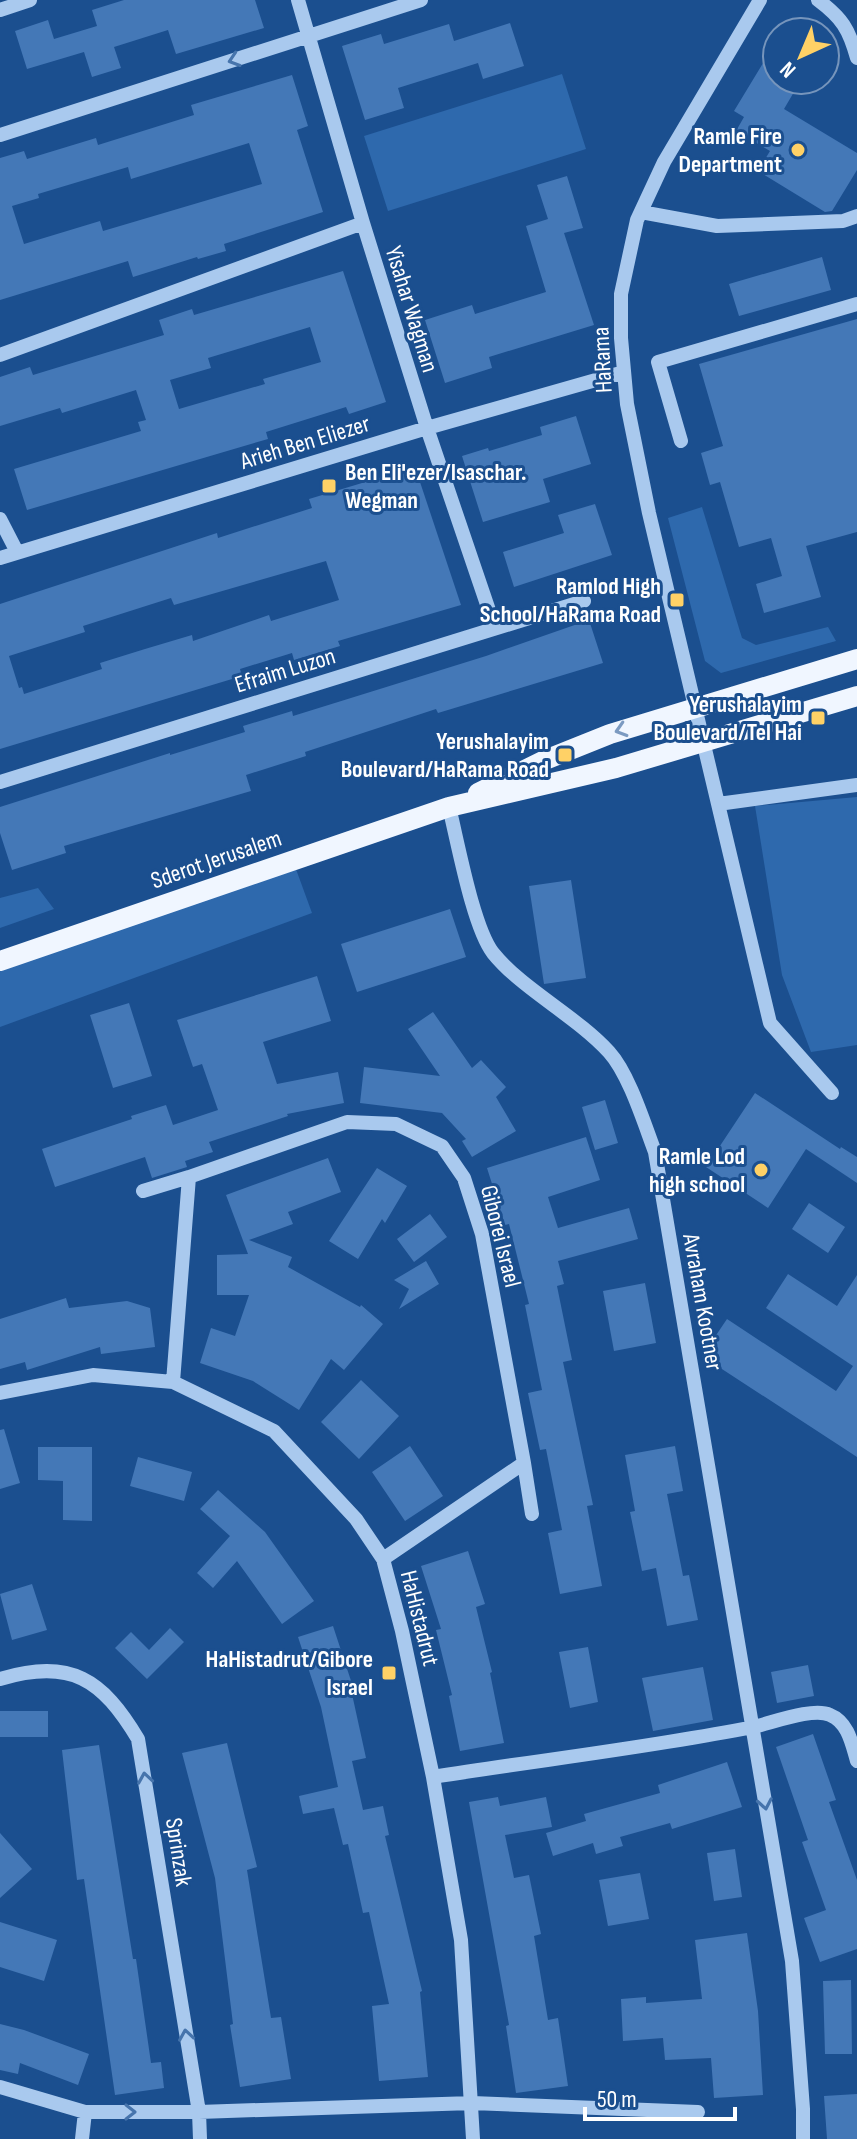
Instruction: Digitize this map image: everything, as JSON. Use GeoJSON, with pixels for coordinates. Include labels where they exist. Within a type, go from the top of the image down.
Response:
{"type":"FeatureCollection","features":[{"type":"Feature","properties":{"kind":"main road","name":"Sderot Jerusalem"},"geometry":{"type":"LineString","coordinates":[[449,807],[575,747],[857,659]]}},
{"type":"Feature","properties":{"kind":"main road","name":"Sderot Jerusalem"},"geometry":{"type":"LineString","coordinates":[[0,961],[449,807],[616,768],[857,696]]}},
{"type":"Feature","properties":{"kind":"street"},"geometry":{"type":"LineString","coordinates":[[0,10],[30,0]]}},
{"type":"Feature","properties":{"kind":"street","name":"Yisahar Wagman"},"geometry":{"type":"LineString","coordinates":[[298,0],[427,428],[495,628]]}},
{"type":"Feature","properties":{"kind":"street"},"geometry":{"type":"LineString","coordinates":[[0,135],[421,0]]}},
{"type":"Feature","properties":{"kind":"street","name":"HaRama"},"geometry":{"type":"LineString","coordinates":[[760,0],[664,162],[641,212],[628,254],[621,294],[624,372],[627,404],[649,513],[770,1023],[832,1093]]}},
{"type":"Feature","properties":{"kind":"street"},"geometry":{"type":"LineString","coordinates":[[818,0],[850,32],[857,58]]}},
{"type":"Feature","properties":{"kind":"street"},"geometry":{"type":"LineString","coordinates":[[641,212],[717,226],[843,221],[857,216]]}},
{"type":"Feature","properties":{"kind":"street"},"geometry":{"type":"LineString","coordinates":[[0,355],[363,223]]}},
{"type":"Feature","properties":{"kind":"street"},"geometry":{"type":"LineString","coordinates":[[681,441],[658,362],[857,304]]}},
{"type":"Feature","properties":{"kind":"street","name":"Arieh Ben Eliezer"},"geometry":{"type":"LineString","coordinates":[[0,558],[427,428],[624,372]]}},
{"type":"Feature","properties":{"kind":"street"},"geometry":{"type":"LineString","coordinates":[[0,519],[17,552]]}},
{"type":"Feature","properties":{"kind":"street","name":"Efraim Luzon"},"geometry":{"type":"LineString","coordinates":[[0,782],[584,601]]}},
{"type":"Feature","properties":{"kind":"street"},"geometry":{"type":"LineString","coordinates":[[718,804],[857,785]]}},
{"type":"Feature","properties":{"kind":"street","name":"Avraham Kootner"},"geometry":{"type":"LineString","coordinates":[[449,807],[478,920],[492,952],[611,1054],[631,1092],[655,1152],[792,1961],[803,2139]]}},
{"type":"Feature","properties":{"kind":"street","name":"Giborei Israel"},"geometry":{"type":"LineString","coordinates":[[143,1191],[347,1122],[396,1124],[442,1146],[464,1178],[482,1234],[532,1514]]}},
{"type":"Feature","properties":{"kind":"street"},"geometry":{"type":"LineString","coordinates":[[173,1382],[189,1177]]}},
{"type":"Feature","properties":{"kind":"street","name":"HaHistadrut"},"geometry":{"type":"LineString","coordinates":[[0,1393],[93,1375],[173,1382],[274,1431],[356,1519],[383,1559],[402,1631],[433,1777],[461,1940],[473,2139]]}},
{"type":"Feature","properties":{"kind":"street"},"geometry":{"type":"LineString","coordinates":[[383,1559],[524,1463]]}},
{"type":"Feature","properties":{"kind":"street","name":"Sprinzak"},"geometry":{"type":"LineString","coordinates":[[0,1679],[16,1674],[69,1672],[94,1684],[120,1708],[138,1739],[199,2112],[200,2139]]}},
{"type":"Feature","properties":{"kind":"street"},"geometry":{"type":"LineString","coordinates":[[433,1777],[751,1727],[817,1712],[829,1714],[839,1721],[847,1731],[857,1761]]}},
{"type":"Feature","properties":{"kind":"street"},"geometry":{"type":"LineString","coordinates":[[0,2087],[85,2112],[199,2112],[472,2103],[698,2112]]}},
{"type":"Feature","properties":{"kind":"street"},"geometry":{"type":"LineString","coordinates":[[82,2139],[85,2112]]}},
{"type":"Feature","properties":{"kind":"shaded area"},"geometry":{"type":"Polygon","coordinates":[[[562,74],[586,149],[388,211],[364,136],[562,74]]]}},
{"type":"Feature","properties":{"kind":"shaded area"},"geometry":{"type":"Polygon","coordinates":[[[702,507],[742,638],[756,645],[828,627],[836,641],[721,673],[705,661],[668,518],[702,507]]]}},
{"type":"Feature","properties":{"kind":"shaded area"},"geometry":{"type":"Polygon","coordinates":[[[857,797],[857,1045],[811,1052],[782,975],[755,806],[857,797]]]}},
{"type":"Feature","properties":{"kind":"shaded area"},"geometry":{"type":"Polygon","coordinates":[[[293,861],[312,913],[0,1027],[0,966],[293,861]]]}},
{"type":"Feature","properties":{"kind":"shaded area"},"geometry":{"type":"Polygon","coordinates":[[[38,888],[54,909],[0,928],[0,898],[38,888]]]}},
{"type":"Feature","properties":{"kind":"building"},"geometry":{"type":"Polygon","coordinates":[[[124,0],[255,0],[264,28],[176,54],[168,30],[114,47],[121,68],[92,77],[84,52],[27,69],[15,31],[48,20],[54,39],[97,26],[92,10],[124,0]]]}},
{"type":"Feature","properties":{"kind":"building"},"geometry":{"type":"Polygon","coordinates":[[[510,23],[524,66],[483,79],[478,63],[398,88],[404,108],[365,120],[342,46],[381,34],[384,44],[449,24],[454,41],[510,23]]]}},
{"type":"Feature","properties":{"kind":"building"},"geometry":{"type":"Polygon","coordinates":[[[761,66],[761,96],[792,96],[784,109],[857,153],[857,170],[832,211],[825,212],[758,171],[770,151],[736,131],[744,117],[734,111],[761,66]]]}},
{"type":"Feature","properties":{"kind":"building"},"geometry":{"type":"Polygon","coordinates":[[[292,75],[308,126],[297,130],[323,212],[224,244],[226,251],[133,277],[128,261],[0,300],[0,158],[24,151],[27,159],[96,138],[98,145],[194,115],[191,105],[292,75]],[[249,143],[131,179],[128,167],[38,194],[39,198],[12,206],[24,244],[100,221],[103,231],[262,184],[249,143]]]}},
{"type":"Feature","properties":{"kind":"building"},"geometry":{"type":"Polygon","coordinates":[[[567,176],[583,228],[564,233],[594,325],[489,357],[492,368],[445,383],[425,320],[472,305],[475,314],[546,292],[526,226],[548,219],[537,185],[567,176]]]}},
{"type":"Feature","properties":{"kind":"building"},"geometry":{"type":"Polygon","coordinates":[[[822,257],[831,290],[739,316],[729,284],[822,257]]]}},
{"type":"Feature","properties":{"kind":"building"},"geometry":{"type":"Polygon","coordinates":[[[343,271],[386,402],[349,414],[346,407],[266,432],[268,439],[27,510],[14,469],[141,431],[138,422],[146,420],[136,390],[62,413],[60,408],[0,426],[0,377],[30,367],[33,375],[164,335],[159,320],[192,309],[194,315],[343,271]],[[310,327],[208,358],[211,368],[170,380],[179,409],[265,384],[263,379],[321,362],[310,327]]]}},
{"type":"Feature","properties":{"kind":"building"},"geometry":{"type":"Polygon","coordinates":[[[857,319],[857,532],[806,546],[821,597],[764,613],[756,584],[782,576],[771,538],[739,547],[720,482],[710,485],[701,453],[723,446],[699,364],[857,319]]]}},
{"type":"Feature","properties":{"kind":"building"},"geometry":{"type":"Polygon","coordinates":[[[576,416],[591,464],[543,479],[550,502],[483,522],[462,456],[542,435],[540,427],[576,416]]]}},
{"type":"Feature","properties":{"kind":"building"},"geometry":{"type":"Polygon","coordinates":[[[415,467],[461,605],[338,641],[340,646],[294,660],[292,653],[240,669],[242,676],[0,749],[0,604],[217,533],[218,538],[312,508],[309,499],[415,467]],[[326,561],[174,605],[171,598],[83,626],[85,632],[9,656],[19,688],[22,687],[24,694],[102,669],[100,663],[145,649],[192,635],[193,641],[269,615],[271,621],[339,600],[326,561]]]}},
{"type":"Feature","properties":{"kind":"building"},"geometry":{"type":"Polygon","coordinates":[[[595,504],[612,555],[514,587],[503,552],[564,533],[558,515],[595,504]]]}},
{"type":"Feature","properties":{"kind":"building"},"geometry":{"type":"Polygon","coordinates":[[[589,620],[603,663],[438,713],[436,709],[305,752],[306,756],[246,775],[251,791],[64,846],[66,853],[12,870],[0,833],[0,807],[245,732],[243,726],[292,711],[293,716],[486,656],[589,620]]]}},
{"type":"Feature","properties":{"kind":"building"},"geometry":{"type":"Polygon","coordinates":[[[571,880],[586,978],[544,984],[529,886],[571,880]]]}},
{"type":"Feature","properties":{"kind":"building"},"geometry":{"type":"Polygon","coordinates":[[[450,909],[466,957],[357,992],[341,944],[450,909]]]}},
{"type":"Feature","properties":{"kind":"building"},"geometry":{"type":"Polygon","coordinates":[[[317,976],[331,1021],[263,1042],[277,1084],[338,1072],[344,1103],[287,1114],[209,1142],[213,1152],[185,1161],[187,1167],[152,1178],[145,1157],[55,1187],[42,1149],[166,1105],[173,1125],[218,1110],[202,1064],[193,1067],[177,1020],[317,976]]]}},
{"type":"Feature","properties":{"kind":"building"},"geometry":{"type":"Polygon","coordinates":[[[129,1003],[152,1076],[113,1088],[90,1015],[129,1003]]]}},
{"type":"Feature","properties":{"kind":"building"},"geometry":{"type":"Polygon","coordinates":[[[433,1012],[472,1068],[481,1060],[506,1087],[496,1097],[516,1131],[472,1157],[462,1141],[466,1139],[442,1113],[360,1103],[364,1067],[440,1076],[408,1029],[433,1012]]]}},
{"type":"Feature","properties":{"kind":"building"},"geometry":{"type":"Polygon","coordinates":[[[755,1093],[857,1157],[857,1183],[806,1149],[768,1208],[706,1167],[755,1093]]]}},
{"type":"Feature","properties":{"kind":"building"},"geometry":{"type":"Polygon","coordinates":[[[605,1100],[618,1143],[595,1150],[582,1107],[605,1100]]]}},
{"type":"Feature","properties":{"kind":"building"},"geometry":{"type":"Polygon","coordinates":[[[586,1137],[600,1180],[548,1197],[558,1228],[629,1208],[638,1239],[558,1261],[564,1284],[557,1286],[572,1360],[563,1362],[593,1505],[587,1506],[602,1586],[560,1594],[548,1533],[562,1530],[546,1449],[540,1450],[528,1393],[542,1390],[525,1305],[529,1304],[509,1224],[505,1225],[487,1168],[586,1137]]]}},
{"type":"Feature","properties":{"kind":"building"},"geometry":{"type":"Polygon","coordinates":[[[328,1158],[341,1192],[288,1212],[293,1224],[249,1240],[292,1257],[288,1267],[361,1305],[383,1324],[344,1370],[331,1359],[299,1410],[253,1381],[200,1363],[211,1328],[235,1336],[249,1295],[217,1295],[217,1255],[248,1254],[226,1195],[328,1158]]]}},
{"type":"Feature","properties":{"kind":"building"},"geometry":{"type":"Polygon","coordinates":[[[377,1168],[407,1186],[358,1259],[329,1241],[377,1168]]]}},
{"type":"Feature","properties":{"kind":"building"},"geometry":{"type":"Polygon","coordinates":[[[809,1203],[845,1227],[828,1253],[792,1229],[809,1203]]]}},
{"type":"Feature","properties":{"kind":"building"},"geometry":{"type":"Polygon","coordinates":[[[430,1214],[447,1237],[414,1262],[397,1239],[430,1214]]]}},
{"type":"Feature","properties":{"kind":"building"},"geometry":{"type":"Polygon","coordinates":[[[426,1261],[439,1284],[399,1309],[409,1289],[394,1280],[426,1261]]]}},
{"type":"Feature","properties":{"kind":"building"},"geometry":{"type":"Polygon","coordinates":[[[788,1274],[837,1306],[857,1275],[857,1457],[702,1356],[727,1319],[836,1391],[853,1366],[766,1308],[788,1274]]]}},
{"type":"Feature","properties":{"kind":"building"},"geometry":{"type":"Polygon","coordinates":[[[645,1283],[656,1343],[614,1351],[603,1291],[645,1283]]]}},
{"type":"Feature","properties":{"kind":"building"},"geometry":{"type":"Polygon","coordinates":[[[66,1298],[69,1308],[127,1301],[150,1308],[155,1347],[101,1354],[100,1347],[27,1370],[25,1362],[0,1369],[0,1319],[66,1298]]]}},
{"type":"Feature","properties":{"kind":"building"},"geometry":{"type":"Polygon","coordinates":[[[361,1380],[399,1416],[359,1459],[321,1422],[361,1380]]]}},
{"type":"Feature","properties":{"kind":"building"},"geometry":{"type":"Polygon","coordinates":[[[4,1429],[20,1483],[0,1489],[0,1430],[4,1429]]]}},
{"type":"Feature","properties":{"kind":"building"},"geometry":{"type":"Polygon","coordinates":[[[410,1446],[443,1496],[405,1521],[372,1472],[410,1446]]]}},
{"type":"Feature","properties":{"kind":"building"},"geometry":{"type":"Polygon","coordinates":[[[675,1446],[683,1491],[667,1494],[683,1576],[689,1575],[698,1620],[667,1626],[656,1568],[642,1571],[630,1512],[635,1511],[625,1455],[675,1446]]]}},
{"type":"Feature","properties":{"kind":"building"},"geometry":{"type":"Polygon","coordinates":[[[38,1447],[92,1447],[92,1521],[63,1520],[63,1481],[38,1480],[38,1447]]]}},
{"type":"Feature","properties":{"kind":"building"},"geometry":{"type":"Polygon","coordinates":[[[138,1457],[192,1472],[184,1501],[130,1486],[138,1457]]]}},
{"type":"Feature","properties":{"kind":"building"},"geometry":{"type":"Polygon","coordinates":[[[218,1490],[265,1532],[314,1601],[282,1624],[237,1561],[213,1588],[197,1573],[230,1536],[200,1509],[218,1490]]]}},
{"type":"Feature","properties":{"kind":"building"},"geometry":{"type":"Polygon","coordinates":[[[468,1551],[485,1604],[476,1607],[492,1672],[504,1743],[460,1751],[449,1696],[452,1695],[436,1630],[441,1629],[421,1566],[468,1551]]]}},
{"type":"Feature","properties":{"kind":"building"},"geometry":{"type":"Polygon","coordinates":[[[32,1584],[47,1630],[12,1640],[0,1594],[32,1584]]]}},
{"type":"Feature","properties":{"kind":"building"},"geometry":{"type":"Polygon","coordinates":[[[333,1626],[355,1693],[352,1694],[366,1758],[352,1761],[363,1810],[383,1806],[389,1835],[385,1836],[422,1991],[428,2077],[379,2081],[372,2006],[389,2004],[369,1912],[363,1913],[348,1844],[343,1845],[334,1808],[303,1814],[299,1796],[338,1787],[321,1707],[298,1637],[333,1626]]]}},
{"type":"Feature","properties":{"kind":"building"},"geometry":{"type":"Polygon","coordinates":[[[170,1628],[184,1642],[147,1679],[115,1648],[131,1632],[149,1650],[170,1628]]]}},
{"type":"Feature","properties":{"kind":"building"},"geometry":{"type":"Polygon","coordinates":[[[588,1647],[598,1702],[570,1708],[559,1652],[588,1647]]]}},
{"type":"Feature","properties":{"kind":"building"},"geometry":{"type":"Polygon","coordinates":[[[808,1665],[814,1696],[777,1703],[771,1672],[808,1665]]]}},
{"type":"Feature","properties":{"kind":"building"},"geometry":{"type":"Polygon","coordinates":[[[703,1667],[713,1720],[653,1731],[642,1678],[703,1667]]]}},
{"type":"Feature","properties":{"kind":"building"},"geometry":{"type":"Polygon","coordinates":[[[0,1711],[48,1711],[48,1737],[0,1737],[0,1711]]]}},
{"type":"Feature","properties":{"kind":"building"},"geometry":{"type":"Polygon","coordinates":[[[813,1734],[836,1800],[829,1802],[857,1880],[857,1949],[820,1962],[804,1918],[826,1910],[802,1842],[808,1840],[776,1747],[813,1734]]]}},
{"type":"Feature","properties":{"kind":"building"},"geometry":{"type":"Polygon","coordinates":[[[227,1743],[257,1867],[247,1870],[271,2018],[281,2017],[291,2079],[240,2087],[230,2025],[233,2024],[215,1878],[182,1753],[227,1743]]]}},
{"type":"Feature","properties":{"kind":"building"},"geometry":{"type":"Polygon","coordinates":[[[99,1745],[151,2063],[161,2062],[164,2088],[115,2095],[84,1879],[77,1880],[62,1750],[99,1745]]]}},
{"type":"Feature","properties":{"kind":"building"},"geometry":{"type":"Polygon","coordinates":[[[727,1762],[742,1807],[672,1829],[670,1823],[620,1837],[623,1846],[596,1854],[593,1843],[553,1856],[546,1833],[586,1821],[584,1814],[660,1793],[658,1785],[727,1762]]]}},
{"type":"Feature","properties":{"kind":"building"},"geometry":{"type":"Polygon","coordinates":[[[498,1797],[500,1806],[546,1797],[552,1827],[505,1835],[514,1878],[529,1875],[541,1934],[534,1936],[548,2020],[558,2018],[568,2086],[516,2093],[506,2026],[509,2025],[469,1802],[498,1797]]]}},
{"type":"Feature","properties":{"kind":"building"},"geometry":{"type":"Polygon","coordinates":[[[0,1833],[32,1869],[0,1898],[0,1833]]]}},
{"type":"Feature","properties":{"kind":"building"},"geometry":{"type":"Polygon","coordinates":[[[735,1849],[742,1897],[714,1901],[707,1853],[735,1849]]]}},
{"type":"Feature","properties":{"kind":"building"},"geometry":{"type":"Polygon","coordinates":[[[640,1873],[649,1919],[608,1926],[599,1880],[640,1873]]]}},
{"type":"Feature","properties":{"kind":"building"},"geometry":{"type":"Polygon","coordinates":[[[0,1922],[57,1940],[44,1981],[0,1967],[0,1922]]]}},
{"type":"Feature","properties":{"kind":"building"},"geometry":{"type":"Polygon","coordinates":[[[747,1933],[758,2011],[763,2095],[714,2098],[711,2058],[665,2060],[663,2038],[623,2041],[621,1999],[646,1997],[646,2003],[702,1999],[695,1940],[747,1933]]]}},
{"type":"Feature","properties":{"kind":"building"},"geometry":{"type":"Polygon","coordinates":[[[851,1980],[852,2054],[825,2054],[823,1981],[851,1980]]]}},
{"type":"Feature","properties":{"kind":"building"},"geometry":{"type":"Polygon","coordinates":[[[0,2024],[89,2054],[78,2085],[20,2063],[18,2074],[0,2070],[0,2024]]]}},
{"type":"Feature","properties":{"kind":"building"},"geometry":{"type":"Polygon","coordinates":[[[857,2094],[857,2139],[827,2139],[824,2096],[857,2094]]]}},
{"type":"Feature","properties":{"kind":"place","name":"Ramle Fire Department"},"geometry":{"type":"Point","coordinates":[798,150]}},
{"type":"Feature","properties":{"kind":"place","name":"Ben Eli'ezer/Isaschar. Wegman"},"geometry":{"type":"Point","coordinates":[329,486]}},
{"type":"Feature","properties":{"kind":"place","name":"Ramlod High School/HaRama Road"},"geometry":{"type":"Point","coordinates":[677,600]}},
{"type":"Feature","properties":{"kind":"place","name":"Yerushalayim Boulevard/Tel Hai"},"geometry":{"type":"Point","coordinates":[818,718]}},
{"type":"Feature","properties":{"kind":"place","name":"Yerushalayim Boulevard/HaRama Road"},"geometry":{"type":"Point","coordinates":[565,755]}},
{"type":"Feature","properties":{"kind":"place","name":"Ramle Lod high school"},"geometry":{"type":"Point","coordinates":[761,1170]}},
{"type":"Feature","properties":{"kind":"place","name":"HaHistadrut/Gibore Israel"},"geometry":{"type":"Point","coordinates":[389,1673]}}]}
